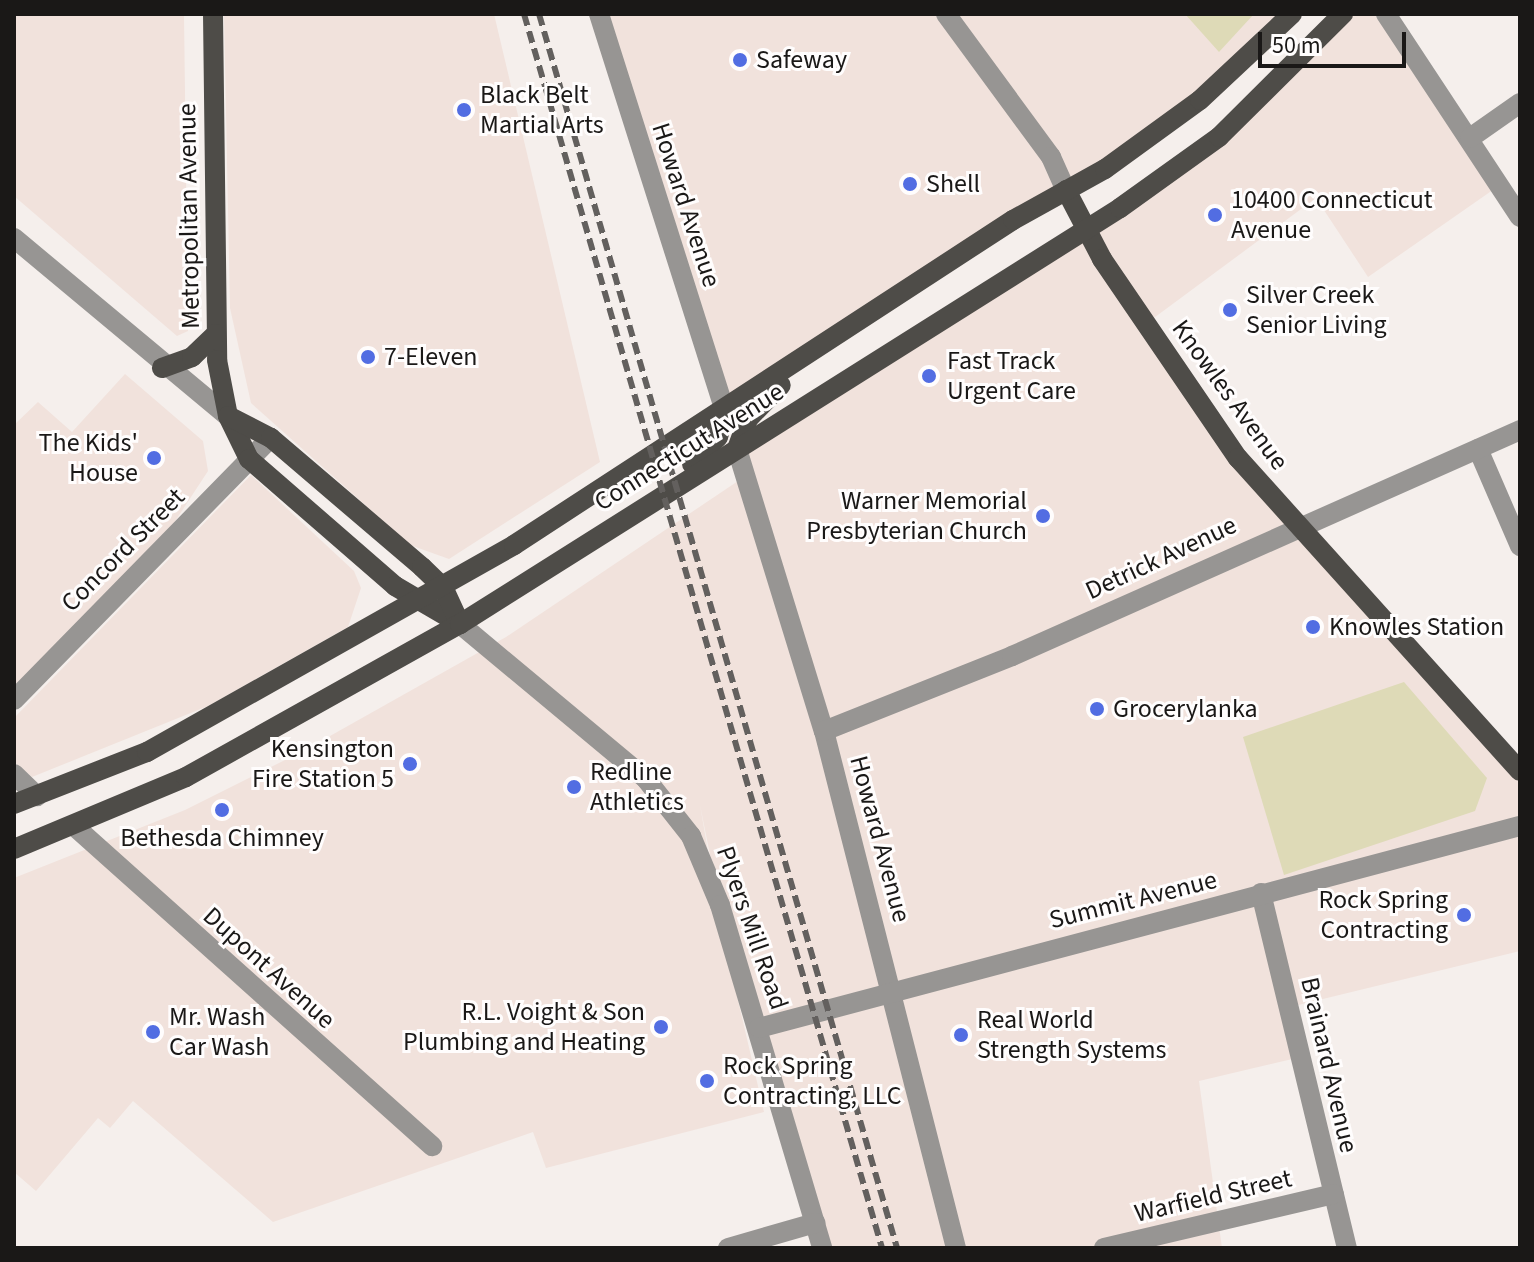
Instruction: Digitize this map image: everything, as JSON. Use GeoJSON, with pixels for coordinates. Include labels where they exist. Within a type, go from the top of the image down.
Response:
{"type":"FeatureCollection","features":[{"type":"Feature","properties":{"kind":"main road","name":"Metropolitan Avenue"},"geometry":{"type":"LineString","coordinates":[[213,14],[216,334],[228,416]]}},
{"type":"Feature","properties":{"kind":"main road","name":"Connecticut Avenue"},"geometry":{"type":"LineString","coordinates":[[14,804],[147,752],[419,602],[611,479],[725,412],[1200,100],[1292,14]]}},
{"type":"Feature","properties":{"kind":"main road","name":"Connecticut Avenue"},"geometry":{"type":"LineString","coordinates":[[14,849],[73,825],[269,733],[460,624],[647,504],[713,454],[737,449],[1087,229],[1219,137],[1343,14]]}},
{"type":"Feature","properties":{"kind":"main road","name":"Knowles Avenue"},"geometry":{"type":"LineString","coordinates":[[1066,190],[1087,229],[1238,458],[1520,771]]}},
{"type":"Feature","properties":{"kind":"main road"},"geometry":{"type":"LineString","coordinates":[[162,368],[192,357],[216,334]]}},
{"type":"Feature","properties":{"kind":"main road"},"geometry":{"type":"LineString","coordinates":[[737,449],[748,419],[809,356]]}},
{"type":"Feature","properties":{"kind":"main road"},"geometry":{"type":"LineString","coordinates":[[713,454],[725,412]]}},
{"type":"Feature","properties":{"kind":"main road","name":"Plyers Mill Road"},"geometry":{"type":"LineString","coordinates":[[228,416],[271,438],[443,587],[460,624]]}},
{"type":"Feature","properties":{"kind":"main road","name":"Plyers Mill Road"},"geometry":{"type":"LineString","coordinates":[[228,416],[249,459],[419,602],[460,624]]}},
{"type":"Feature","properties":{"kind":"street","name":"Howard Avenue"},"geometry":{"type":"LineString","coordinates":[[599,14],[725,412]]}},
{"type":"Feature","properties":{"kind":"street","name":"Knowles Avenue"},"geometry":{"type":"LineString","coordinates":[[946,14],[1051,157],[1066,190]]}},
{"type":"Feature","properties":{"kind":"street"},"geometry":{"type":"LineString","coordinates":[[1386,14],[1520,217]]}},
{"type":"Feature","properties":{"kind":"street"},"geometry":{"type":"LineString","coordinates":[[1470,138],[1520,103]]}},
{"type":"Feature","properties":{"kind":"street","name":"Plyers Mill Road"},"geometry":{"type":"LineString","coordinates":[[14,238],[162,368],[228,416]]}},
{"type":"Feature","properties":{"kind":"street","name":"Detrick Avenue"},"geometry":{"type":"LineString","coordinates":[[824,731],[1012,656],[1297,526],[1520,430]]}},
{"type":"Feature","properties":{"kind":"street","name":"Concord Street"},"geometry":{"type":"LineString","coordinates":[[14,700],[271,438]]}},
{"type":"Feature","properties":{"kind":"street","name":"Howard Avenue"},"geometry":{"type":"LineString","coordinates":[[737,449],[824,731],[894,990],[956,1248]]}},
{"type":"Feature","properties":{"kind":"street"},"geometry":{"type":"LineString","coordinates":[[1478,449],[1520,546]]}},
{"type":"Feature","properties":{"kind":"street","name":"Plyers Mill Road"},"geometry":{"type":"LineString","coordinates":[[460,624],[664,797],[691,836],[734,948],[822,1248]]}},
{"type":"Feature","properties":{"kind":"street"},"geometry":{"type":"LineString","coordinates":[[14,774],[37,796]]}},
{"type":"Feature","properties":{"kind":"street","name":"Dupont Avenue"},"geometry":{"type":"LineString","coordinates":[[73,825],[432,1146]]}},
{"type":"Feature","properties":{"kind":"street","name":"Summit Avenue"},"geometry":{"type":"LineString","coordinates":[[759,1028],[862,998],[1520,826]]}},
{"type":"Feature","properties":{"kind":"street","name":"Brainard Avenue"},"geometry":{"type":"LineString","coordinates":[[1261,893],[1347,1248]]}},
{"type":"Feature","properties":{"kind":"street","name":"Warfield Street"},"geometry":{"type":"LineString","coordinates":[[1104,1248],[1334,1194]]}},
{"type":"Feature","properties":{"kind":"street"},"geometry":{"type":"LineString","coordinates":[[728,1248],[815,1223]]}},
{"type":"Feature","properties":{"kind":"shaded area"},"geometry":{"type":"Polygon","coordinates":[[[14,14],[184,14],[188,331],[177,336],[14,196],[14,14]]]}},
{"type":"Feature","properties":{"kind":"shaded area"},"geometry":{"type":"Polygon","coordinates":[[[224,14],[494,14],[600,462],[449,559],[410,545],[251,403],[230,308],[224,14]]]}},
{"type":"Feature","properties":{"kind":"shaded area"},"geometry":{"type":"Polygon","coordinates":[[[599,14],[1292,14],[1200,100],[725,412],[599,14]]]}},
{"type":"Feature","properties":{"kind":"shaded area"},"geometry":{"type":"Polygon","coordinates":[[[1185,14],[1254,14],[1219,52],[1185,14]]]}},
{"type":"Feature","properties":{"kind":"shaded area"},"geometry":{"type":"Polygon","coordinates":[[[1343,14],[1386,14],[1500,185],[1368,277],[1316,198],[1147,323],[1238,458],[1520,771],[1520,951],[1290,1007],[1301,1057],[1199,1081],[1222,1248],[822,1248],[720,905],[700,805],[721,927],[764,1112],[546,1168],[533,1132],[273,1222],[133,1101],[110,1128],[98,1118],[36,1191],[14,1172],[14,878],[185,810],[313,746],[324,749],[330,736],[506,637],[744,477],[737,449],[1219,137],[1343,14]]]}},
{"type":"Feature","properties":{"kind":"shaded area"},"geometry":{"type":"Polygon","coordinates":[[[125,374],[203,441],[208,471],[172,526],[14,689],[14,425],[38,402],[72,432],[125,374]]]}},
{"type":"Feature","properties":{"kind":"shaded area"},"geometry":{"type":"Polygon","coordinates":[[[251,475],[354,571],[361,588],[348,627],[208,706],[32,777],[14,762],[14,718],[251,475]]]}},
{"type":"Feature","properties":{"kind":"shaded area"},"geometry":{"type":"Polygon","coordinates":[[[1404,682],[1487,778],[1475,811],[1284,875],[1243,737],[1404,682]]]}},
{"type":"Feature","properties":{"kind":"railway"},"geometry":{"type":"LineString","coordinates":[[524,14],[882,1248]]}},
{"type":"Feature","properties":{"kind":"railway"},"geometry":{"type":"LineString","coordinates":[[539,14],[897,1248]]}},
{"type":"Feature","properties":{"kind":"place","name":"Safeway"},"geometry":{"type":"Point","coordinates":[740,60]}},
{"type":"Feature","properties":{"kind":"place","name":"Black Belt Martial Arts"},"geometry":{"type":"Point","coordinates":[464,110]}},
{"type":"Feature","properties":{"kind":"place","name":"Shell"},"geometry":{"type":"Point","coordinates":[910,184]}},
{"type":"Feature","properties":{"kind":"place","name":"10400 Connecticut Avenue"},"geometry":{"type":"Point","coordinates":[1215,215]}},
{"type":"Feature","properties":{"kind":"place","name":"Silver Creek Senior Living"},"geometry":{"type":"Point","coordinates":[1230,310]}},
{"type":"Feature","properties":{"kind":"place","name":"7-Eleven"},"geometry":{"type":"Point","coordinates":[368,357]}},
{"type":"Feature","properties":{"kind":"place","name":"Fast Track Urgent Care"},"geometry":{"type":"Point","coordinates":[929,376]}},
{"type":"Feature","properties":{"kind":"place","name":"The Kids' House"},"geometry":{"type":"Point","coordinates":[154,458]}},
{"type":"Feature","properties":{"kind":"place","name":"Warner Memorial Presbyterian Church"},"geometry":{"type":"Point","coordinates":[1043,516]}},
{"type":"Feature","properties":{"kind":"place","name":"Knowles Station"},"geometry":{"type":"Point","coordinates":[1313,627]}},
{"type":"Feature","properties":{"kind":"place","name":"Grocerylanka"},"geometry":{"type":"Point","coordinates":[1097,709]}},
{"type":"Feature","properties":{"kind":"place","name":"Kensington Fire Station 5"},"geometry":{"type":"Point","coordinates":[410,764]}},
{"type":"Feature","properties":{"kind":"place","name":"Redline Athletics"},"geometry":{"type":"Point","coordinates":[574,787]}},
{"type":"Feature","properties":{"kind":"place","name":"Bethesda Chimney"},"geometry":{"type":"Point","coordinates":[222,810]}},
{"type":"Feature","properties":{"kind":"place","name":"Rock Spring Contracting"},"geometry":{"type":"Point","coordinates":[1464,915]}},
{"type":"Feature","properties":{"kind":"place","name":"R.L. Voight & Son Plumbing and Heating"},"geometry":{"type":"Point","coordinates":[661,1027]}},
{"type":"Feature","properties":{"kind":"place","name":"Mr. Wash Car Wash"},"geometry":{"type":"Point","coordinates":[153,1032]}},
{"type":"Feature","properties":{"kind":"place","name":"Real World Strength Systems"},"geometry":{"type":"Point","coordinates":[961,1035]}},
{"type":"Feature","properties":{"kind":"place","name":"Rock Spring Contracting, LLC"},"geometry":{"type":"Point","coordinates":[707,1081]}}]}
